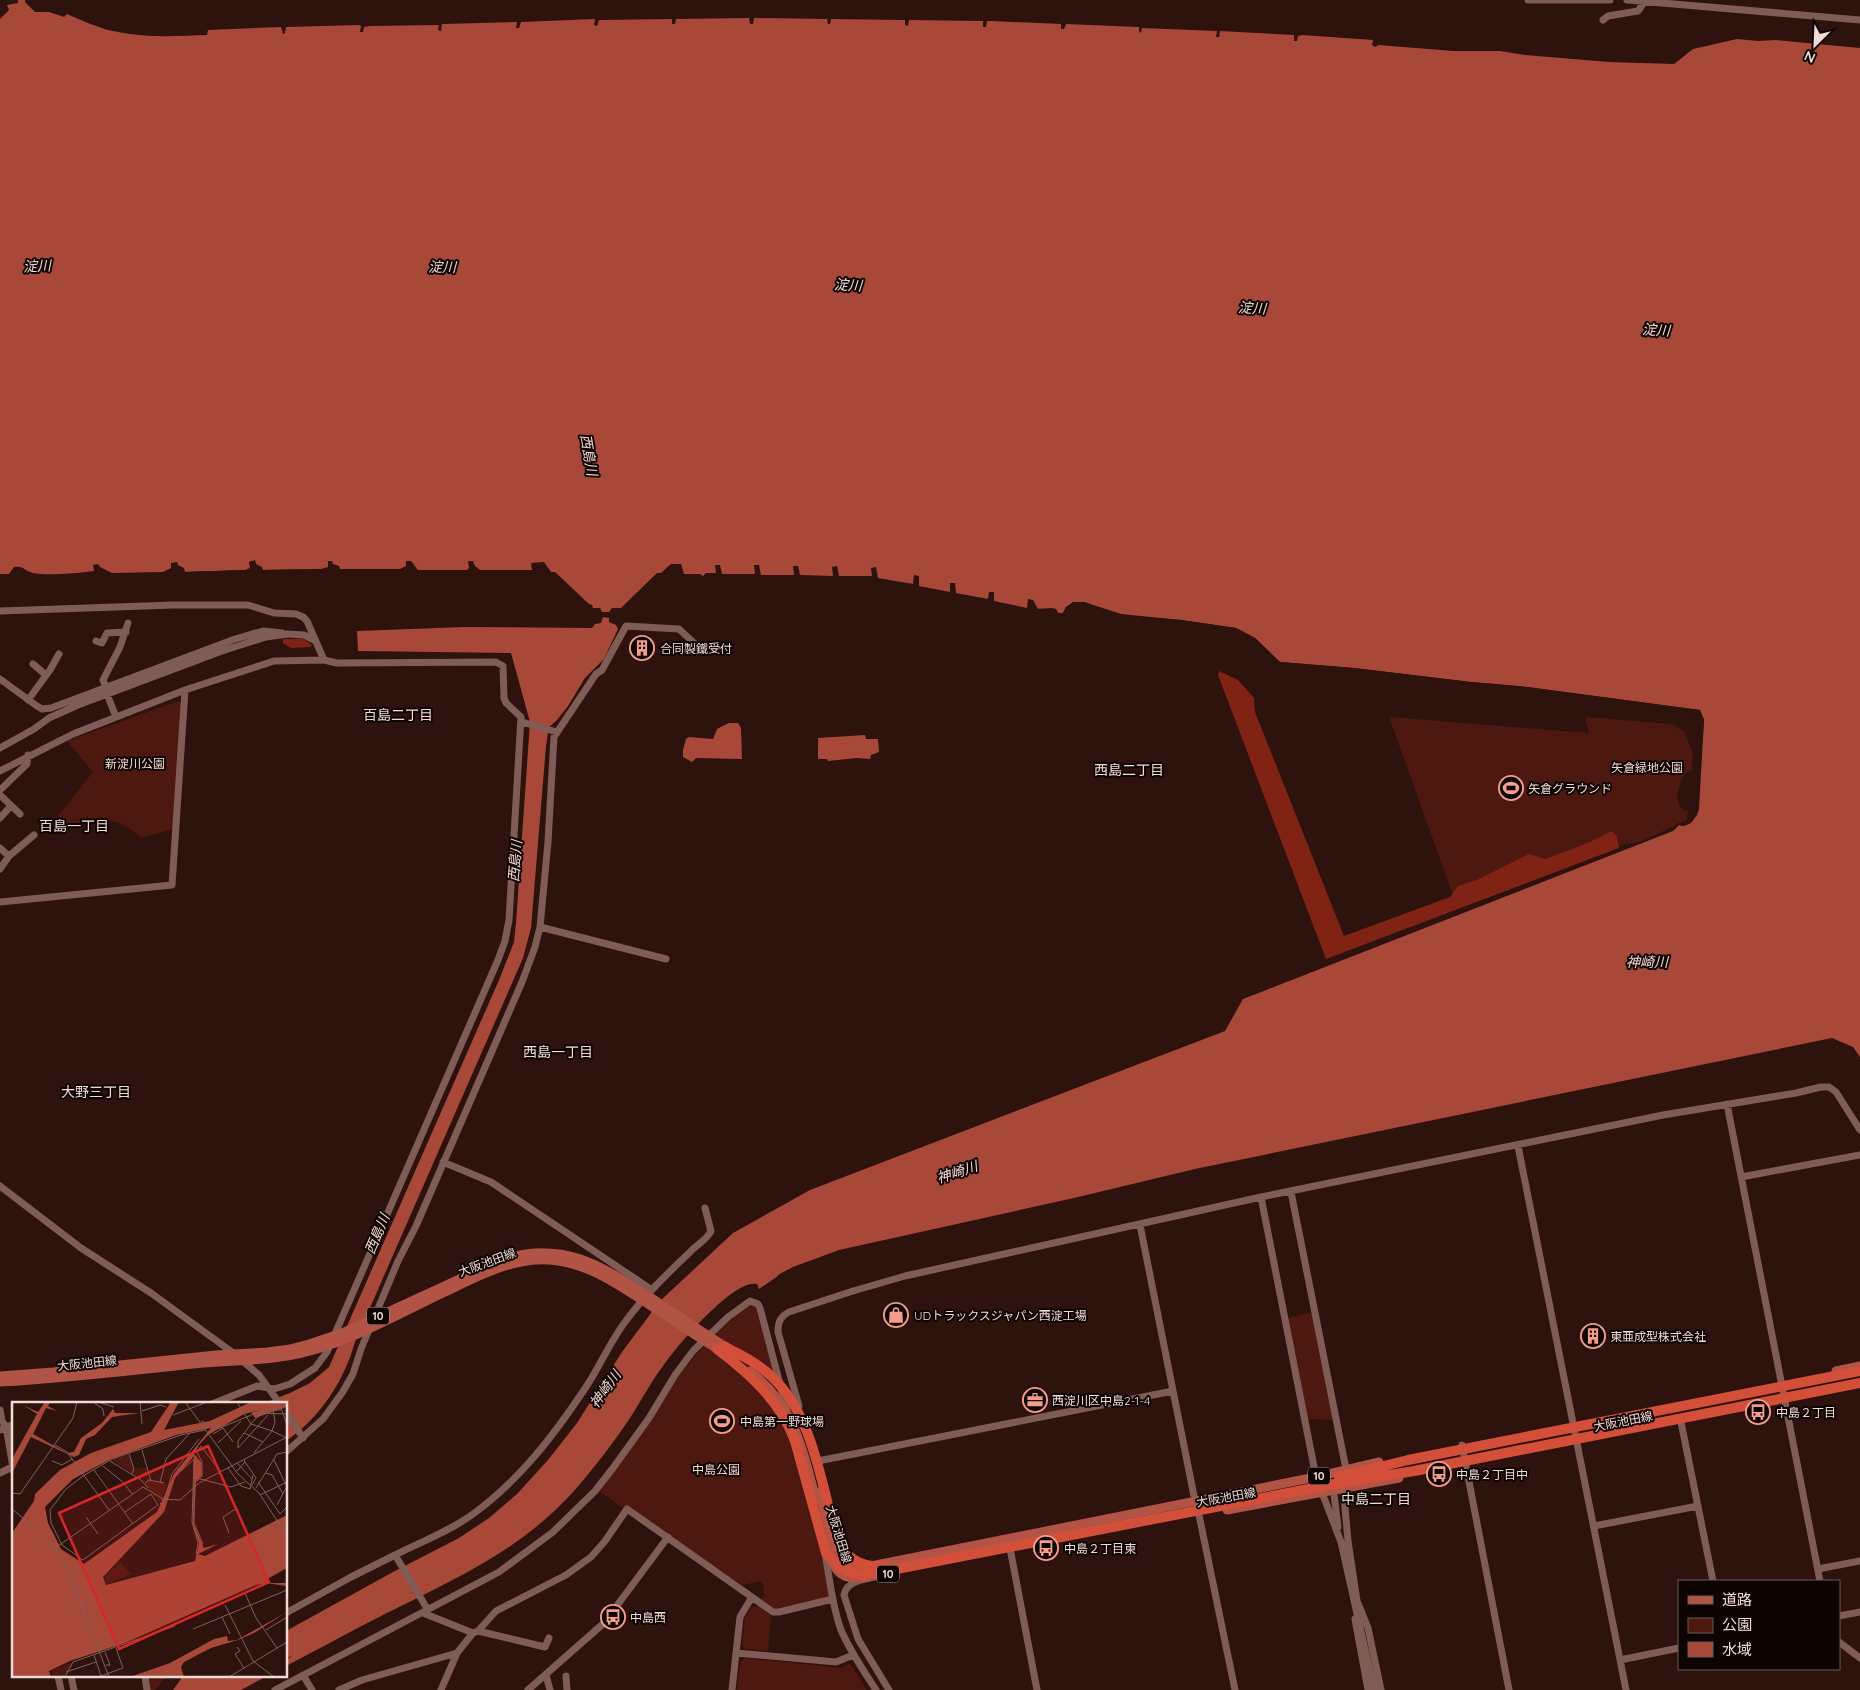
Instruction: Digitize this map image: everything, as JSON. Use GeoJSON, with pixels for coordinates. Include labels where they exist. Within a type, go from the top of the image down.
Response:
{"type":"FeatureCollection","features":[{"type":"Feature","properties":{"kind":"highway"},"geometry":{"type":"LineString","coordinates":[[721,1348],[764,1369],[789,1397],[799,1414],[810,1441],[839,1544],[852,1559],[874,1567],[1293,1486],[1408,1460],[1770,1396],[1830,1389]]}},
{"type":"Feature","properties":{"kind":"highway"},"geometry":{"type":"LineString","coordinates":[[721,1348],[759,1386],[784,1418],[794,1441],[826,1553],[844,1569],[866,1575],[1334,1484],[1423,1469],[1860,1383]]}},
{"type":"Feature","properties":{"kind":"highway"},"geometry":{"type":"LineString","coordinates":[[1357,1467],[1380,1470],[1400,1467],[1568,1434],[1860,1371]]}},
{"type":"Feature","properties":{"kind":"highway"},"geometry":{"type":"LineString","coordinates":[[1575,1433],[1620,1422]]}},
{"type":"Feature","properties":{"kind":"main road","name":"大阪池田線"},"geometry":{"type":"LineString","coordinates":[[0,1376],[216,1355],[268,1352],[303,1346],[342,1333],[493,1263],[520,1254],[538,1252],[567,1254],[594,1263],[616,1276],[721,1348],[762,1381],[783,1406],[798,1436],[836,1555],[842,1562],[851,1566],[864,1567],[1316,1477],[1462,1445],[1681,1422],[1860,1388]]}},
{"type":"Feature","properties":{"kind":"main road","name":"大阪池田線"},"geometry":{"type":"LineString","coordinates":[[0,1382],[53,1379],[217,1362],[269,1359],[311,1351],[345,1339],[483,1274],[514,1264],[541,1260],[576,1265],[604,1277],[721,1348]]}},
{"type":"Feature","properties":{"kind":"main road","name":"大阪池田線"},"geometry":{"type":"LineString","coordinates":[[819,1503],[832,1562],[836,1570],[843,1576],[857,1579],[927,1568],[1466,1465],[1575,1433],[1781,1382],[1860,1366]]}},
{"type":"Feature","properties":{"kind":"street"},"geometry":{"type":"LineString","coordinates":[[1528,0],[1610,0]]}},
{"type":"Feature","properties":{"kind":"street"},"geometry":{"type":"LineString","coordinates":[[1627,0],[1860,20]]}},
{"type":"Feature","properties":{"kind":"street"},"geometry":{"type":"LineString","coordinates":[[1603,20],[1608,16],[1638,11],[1645,1]]}},
{"type":"Feature","properties":{"kind":"street"},"geometry":{"type":"LineString","coordinates":[[0,611],[173,604],[248,605],[274,613],[296,614],[303,617],[307,621],[324,660]]}},
{"type":"Feature","properties":{"kind":"street"},"geometry":{"type":"LineString","coordinates":[[116,717],[103,680],[120,647],[128,623]]}},
{"type":"Feature","properties":{"kind":"street"},"geometry":{"type":"LineString","coordinates":[[288,1450],[323,1419],[353,1374],[361,1349],[398,1261],[416,1226],[522,982],[535,947],[540,927],[548,842],[553,732],[596,674],[602,670],[626,626],[679,629],[694,643]]}},
{"type":"Feature","properties":{"kind":"street"},"geometry":{"type":"LineString","coordinates":[[0,679],[26,699],[37,706],[47,709],[106,690],[235,639],[263,631],[304,635],[314,640]]}},
{"type":"Feature","properties":{"kind":"street"},"geometry":{"type":"LineString","coordinates":[[96,641],[102,643],[106,633],[126,632]]}},
{"type":"Feature","properties":{"kind":"street"},"geometry":{"type":"LineString","coordinates":[[26,699],[60,654]]}},
{"type":"Feature","properties":{"kind":"street"},"geometry":{"type":"LineString","coordinates":[[0,771],[28,755],[73,734],[185,690],[274,661],[324,660],[337,663],[496,662],[503,666],[504,698],[506,703],[526,723],[553,732]]}},
{"type":"Feature","properties":{"kind":"street"},"geometry":{"type":"LineString","coordinates":[[33,664],[46,675]]}},
{"type":"Feature","properties":{"kind":"street"},"geometry":{"type":"LineString","coordinates":[[0,748],[34,729],[49,718],[106,690]]}},
{"type":"Feature","properties":{"kind":"street"},"geometry":{"type":"LineString","coordinates":[[0,902],[172,885],[185,690]]}},
{"type":"Feature","properties":{"kind":"street"},"geometry":{"type":"LineString","coordinates":[[26,699],[34,710],[49,718]]}},
{"type":"Feature","properties":{"kind":"street"},"geometry":{"type":"LineString","coordinates":[[217,1402],[257,1386],[274,1389],[302,1378],[315,1368],[328,1352],[506,941],[526,723]]}},
{"type":"Feature","properties":{"kind":"street"},"geometry":{"type":"LineString","coordinates":[[0,790],[27,764],[28,755]]}},
{"type":"Feature","properties":{"kind":"street"},"geometry":{"type":"LineString","coordinates":[[0,795],[20,814]]}},
{"type":"Feature","properties":{"kind":"street"},"geometry":{"type":"LineString","coordinates":[[0,818],[11,806]]}},
{"type":"Feature","properties":{"kind":"street"},"geometry":{"type":"LineString","coordinates":[[0,869],[9,856],[34,836]]}},
{"type":"Feature","properties":{"kind":"street"},"geometry":{"type":"LineString","coordinates":[[0,848],[9,856]]}},
{"type":"Feature","properties":{"kind":"street"},"geometry":{"type":"LineString","coordinates":[[540,927],[666,959]]}},
{"type":"Feature","properties":{"kind":"street"},"geometry":{"type":"LineString","coordinates":[[851,1566],[842,1557],[810,1431],[796,1401],[778,1332],[779,1322],[785,1315],[852,1291],[905,1276],[1262,1197],[1662,1115],[1796,1093],[1825,1086],[1836,1092],[1860,1130]]}},
{"type":"Feature","properties":{"kind":"street"},"geometry":{"type":"LineString","coordinates":[[1727,1104],[1820,1580]]}},
{"type":"Feature","properties":{"kind":"street"},"geometry":{"type":"LineString","coordinates":[[1518,1146],[1626,1690]]}},
{"type":"Feature","properties":{"kind":"street"},"geometry":{"type":"LineString","coordinates":[[1741,1177],[1860,1155]]}},
{"type":"Feature","properties":{"kind":"street"},"geometry":{"type":"LineString","coordinates":[[443,1162],[491,1182],[652,1290]]}},
{"type":"Feature","properties":{"kind":"street"},"geometry":{"type":"LineString","coordinates":[[0,1186],[81,1248],[151,1293],[218,1341],[250,1366],[278,1400]]}},
{"type":"Feature","properties":{"kind":"street"},"geometry":{"type":"LineString","coordinates":[[1291,1192],[1346,1469],[1342,1489],[1356,1604],[1355,1628],[1368,1690]]}},
{"type":"Feature","properties":{"kind":"street"},"geometry":{"type":"LineString","coordinates":[[1262,1197],[1316,1477],[1341,1542]]}},
{"type":"Feature","properties":{"kind":"street"},"geometry":{"type":"LineString","coordinates":[[288,1612],[351,1577],[441,1533],[472,1515],[513,1481],[532,1461],[553,1433],[586,1386],[624,1323],[652,1290],[692,1249],[708,1238],[711,1231],[706,1208]]}},
{"type":"Feature","properties":{"kind":"street"},"geometry":{"type":"LineString","coordinates":[[1140,1225],[1235,1690]]}},
{"type":"Feature","properties":{"kind":"street"},"geometry":{"type":"LineString","coordinates":[[275,1690],[500,1572],[553,1532],[595,1491],[613,1468],[693,1351],[723,1321],[750,1301],[758,1304],[760,1308],[822,1537],[833,1599],[841,1630],[853,1655],[876,1690]]}},
{"type":"Feature","properties":{"kind":"street"},"geometry":{"type":"LineString","coordinates":[[818,1461],[1173,1391]]}},
{"type":"Feature","properties":{"kind":"street"},"geometry":{"type":"LineString","coordinates":[[0,1410],[12,1466]]}},
{"type":"Feature","properties":{"kind":"street"},"geometry":{"type":"LineString","coordinates":[[288,1415],[302,1436]]}},
{"type":"Feature","properties":{"kind":"street"},"geometry":{"type":"LineString","coordinates":[[1681,1422],[1713,1580]]}},
{"type":"Feature","properties":{"kind":"street"},"geometry":{"type":"LineString","coordinates":[[1462,1445],[1509,1690]]}},
{"type":"Feature","properties":{"kind":"street"},"geometry":{"type":"LineString","coordinates":[[1346,1469],[1336,1478],[1333,1491],[1341,1542],[1374,1690]]}},
{"type":"Feature","properties":{"kind":"street"},"geometry":{"type":"LineString","coordinates":[[1594,1526],[1698,1506]]}},
{"type":"Feature","properties":{"kind":"street"},"geometry":{"type":"LineString","coordinates":[[441,1690],[457,1652],[496,1611],[566,1575],[590,1557],[627,1509],[772,1611],[777,1613],[833,1599]]}},
{"type":"Feature","properties":{"kind":"street"},"geometry":{"type":"LineString","coordinates":[[528,1690],[604,1623],[668,1538]]}},
{"type":"Feature","properties":{"kind":"street"},"geometry":{"type":"LineString","coordinates":[[1008,1538],[1037,1690]]}},
{"type":"Feature","properties":{"kind":"street"},"geometry":{"type":"LineString","coordinates":[[396,1556],[426,1610],[476,1632],[545,1647],[549,1638]]}},
{"type":"Feature","properties":{"kind":"street"},"geometry":{"type":"LineString","coordinates":[[1818,1569],[1860,1561]]}},
{"type":"Feature","properties":{"kind":"street"},"geometry":{"type":"LineString","coordinates":[[889,1690],[858,1639],[845,1600],[845,1589],[854,1583],[927,1568]]}},
{"type":"Feature","properties":{"kind":"street"},"geometry":{"type":"LineString","coordinates":[[732,1690],[740,1617],[752,1597]]}},
{"type":"Feature","properties":{"kind":"street"},"geometry":{"type":"LineString","coordinates":[[1356,1604],[1368,1628],[1381,1690]]}},
{"type":"Feature","properties":{"kind":"street"},"geometry":{"type":"LineString","coordinates":[[1840,1616],[1860,1612]]}},
{"type":"Feature","properties":{"kind":"street"},"geometry":{"type":"LineString","coordinates":[[1840,1643],[1860,1658]]}},
{"type":"Feature","properties":{"kind":"street"},"geometry":{"type":"LineString","coordinates":[[1620,1660],[1678,1648]]}},
{"type":"Feature","properties":{"kind":"street"},"geometry":{"type":"LineString","coordinates":[[339,1690],[370,1678],[457,1652]]}},
{"type":"Feature","properties":{"kind":"street"},"geometry":{"type":"LineString","coordinates":[[736,1653],[836,1662],[853,1655]]}},
{"type":"Feature","properties":{"kind":"street"},"geometry":{"type":"LineString","coordinates":[[303,1675],[312,1690]]}},
{"type":"Feature","properties":{"kind":"street"},"geometry":{"type":"LineString","coordinates":[[546,1675],[550,1690]]}},
{"type":"Feature","properties":{"kind":"street"},"geometry":{"type":"LineString","coordinates":[[566,1676],[568,1690]]}},
{"type":"Feature","properties":{"kind":"green space","name":"新淀川公園"},"geometry":{"type":"Polygon","coordinates":[[[178,701],[182,704],[174,829],[141,838],[117,822],[101,820],[59,830],[53,822],[93,772],[67,741],[178,701]]]}},
{"type":"Feature","properties":{"kind":"green space","name":"矢倉グラウンド"},"geometry":{"type":"Polygon","coordinates":[[[1389,717],[1589,733],[1585,717],[1672,724],[1684,731],[1693,753],[1687,820],[1640,842],[1626,844],[1454,898],[1389,717]]]}},
{"type":"Feature","properties":{"kind":"green space","name":"中島公園"},"geometry":{"type":"Polygon","coordinates":[[[750,1304],[758,1308],[828,1580],[830,1595],[827,1598],[775,1609],[761,1600],[764,1594],[762,1581],[742,1585],[626,1506],[624,1509],[599,1491],[652,1419],[671,1386],[694,1357],[727,1323],[750,1304]]]}},
{"type":"Feature","properties":{"kind":"green space"},"geometry":{"type":"Polygon","coordinates":[[[1313,1312],[1333,1420],[1307,1420],[1287,1318],[1313,1312]]]}},
{"type":"Feature","properties":{"kind":"green space"},"geometry":{"type":"Polygon","coordinates":[[[759,1606],[771,1615],[768,1651],[745,1649],[742,1645],[745,1618],[751,1607],[759,1606]]]}},
{"type":"Feature","properties":{"kind":"green space"},"geometry":{"type":"Polygon","coordinates":[[[745,1658],[842,1668],[848,1664],[851,1665],[867,1690],[737,1690],[740,1662],[745,1658]]]}},
{"type":"Feature","properties":{"kind":"green space"},"geometry":{"type":"Polygon","coordinates":[[[148,1678],[165,1678],[155,1690],[149,1690],[148,1678]]]}},
{"type":"Feature","properties":{"kind":"shaded area"},"geometry":{"type":"Polygon","coordinates":[[[283,639],[303,639],[312,645],[311,647],[291,648],[283,643],[283,639]]]}},
{"type":"Feature","properties":{"kind":"shaded area"},"geometry":{"type":"Polygon","coordinates":[[[1219,671],[1238,680],[1254,698],[1255,712],[1344,936],[1450,897],[1458,886],[1477,880],[1529,854],[1545,859],[1588,843],[1612,831],[1617,837],[1619,848],[1326,959],[1218,675],[1219,671]]]}},
{"type":"Feature","properties":{"kind":"water"},"geometry":{"type":"Polygon","coordinates":[[[18,0],[25,0],[35,12],[49,12],[64,17],[67,14],[111,31],[151,36],[207,35],[208,30],[281,27],[283,34],[286,27],[359,25],[361,26],[360,32],[363,32],[364,27],[370,26],[439,25],[438,30],[441,31],[442,24],[517,22],[516,28],[519,28],[521,22],[595,19],[594,25],[597,26],[599,20],[672,19],[672,24],[675,24],[676,19],[749,18],[750,24],[753,24],[754,18],[827,19],[828,24],[830,24],[831,19],[905,20],[905,25],[908,26],[909,20],[983,21],[983,27],[986,27],[987,21],[991,21],[1061,24],[1061,29],[1064,29],[1066,24],[1139,27],[1141,33],[1142,28],[1217,31],[1216,37],[1219,37],[1220,31],[1294,35],[1294,41],[1297,41],[1298,36],[1302,35],[1373,40],[1372,45],[1375,47],[1379,45],[1453,51],[1500,51],[1609,62],[1674,64],[1693,49],[1737,39],[1776,40],[1860,48],[1860,1057],[1853,1047],[1832,1038],[1195,1169],[839,1250],[793,1267],[759,1289],[757,1284],[747,1285],[734,1292],[692,1330],[654,1379],[613,1443],[585,1478],[541,1523],[492,1558],[466,1573],[288,1665],[288,1659],[292,1656],[288,1657],[288,1630],[459,1538],[489,1518],[517,1494],[548,1460],[577,1423],[622,1352],[660,1301],[733,1233],[810,1190],[1225,1031],[1243,999],[1673,831],[1679,825],[1684,826],[1697,815],[1699,809],[1704,720],[1700,710],[1528,687],[1280,662],[1255,638],[1236,628],[1121,614],[1084,602],[1077,602],[1066,607],[1063,613],[1058,613],[1056,609],[1038,609],[1033,600],[1028,599],[1027,608],[994,601],[994,592],[989,592],[988,599],[956,593],[955,583],[950,583],[950,592],[919,586],[919,576],[914,575],[913,584],[878,578],[876,567],[871,568],[872,576],[839,576],[837,566],[832,567],[833,576],[800,575],[798,566],[793,566],[794,575],[761,575],[759,565],[754,565],[755,574],[722,574],[720,565],[715,565],[716,573],[706,573],[703,576],[700,574],[684,574],[681,564],[671,564],[661,573],[657,573],[621,608],[612,608],[609,612],[602,612],[600,608],[593,608],[555,572],[551,572],[544,562],[531,563],[532,570],[480,570],[473,561],[468,561],[469,568],[467,570],[418,570],[411,561],[406,561],[406,566],[400,569],[340,569],[332,561],[328,561],[328,567],[321,569],[263,570],[262,567],[256,564],[255,560],[249,562],[250,568],[245,570],[185,572],[184,568],[178,565],[177,562],[171,563],[171,568],[163,572],[112,573],[98,564],[93,565],[94,571],[81,573],[39,574],[14,567],[9,574],[0,574],[0,19],[9,10],[7,5],[18,3],[18,0]]]}},
{"type":"Feature","properties":{"kind":"water"},"geometry":{"type":"Polygon","coordinates":[[[603,617],[609,618],[609,622],[616,625],[618,629],[604,659],[585,678],[568,706],[549,727],[531,928],[523,958],[344,1371],[320,1410],[288,1440],[288,1402],[267,1402],[310,1383],[329,1367],[499,980],[514,942],[516,923],[530,722],[511,653],[358,651],[357,631],[464,627],[592,628],[595,624],[601,623],[603,617]]]}},
{"type":"Feature","properties":{"kind":"water"},"geometry":{"type":"Polygon","coordinates":[[[729,723],[738,723],[741,728],[742,759],[696,758],[692,762],[683,757],[686,739],[689,737],[713,739],[717,729],[729,723]]]}},
{"type":"Feature","properties":{"kind":"water"},"geometry":{"type":"Polygon","coordinates":[[[865,735],[866,739],[878,739],[879,752],[871,755],[870,759],[857,758],[828,761],[827,759],[818,759],[818,738],[865,735]]]}},
{"type":"Feature","properties":{"kind":"water"},"geometry":{"type":"Polygon","coordinates":[[[263,1678],[241,1690],[173,1690],[181,1679],[263,1678]]]}},
{"type":"Feature","properties":{"kind":"pier"},"geometry":{"type":"Polygon","coordinates":[[[329,569],[321,572],[263,573],[260,570],[329,569]]]}},
{"type":"Feature","properties":{"kind":"pier"},"geometry":{"type":"Polygon","coordinates":[[[338,569],[404,569],[400,572],[340,571],[338,569]]]}},
{"type":"Feature","properties":{"kind":"pier"},"geometry":{"type":"Polygon","coordinates":[[[249,570],[245,573],[185,574],[183,572],[249,570]]]}},
{"type":"Feature","properties":{"kind":"pier"},"geometry":{"type":"Polygon","coordinates":[[[1073,602],[1084,602],[1111,612],[1130,616],[1181,620],[1236,628],[1255,638],[1280,662],[1518,686],[1700,710],[1704,720],[1697,815],[1691,823],[1684,826],[1679,825],[1673,831],[1678,823],[1690,821],[1696,808],[1702,720],[1698,713],[1685,710],[1693,715],[1694,719],[1692,723],[1687,723],[1664,717],[1661,713],[1665,708],[1645,705],[1649,707],[1650,711],[1644,715],[1612,712],[1605,706],[1606,702],[1622,702],[1600,698],[1534,690],[1543,692],[1546,698],[1542,701],[1536,701],[1502,697],[1500,693],[1505,687],[1526,689],[1427,679],[1425,679],[1437,682],[1436,688],[1433,690],[1396,686],[1392,681],[1397,676],[1279,665],[1254,640],[1235,631],[1120,617],[1083,605],[1071,605],[1062,616],[1056,615],[1055,612],[1037,611],[1035,609],[1052,608],[1056,609],[1058,613],[1063,613],[1066,607],[1073,602]]]}},
{"type":"Feature","properties":{"kind":"pier"},"geometry":{"type":"Polygon","coordinates":[[[1689,771],[1694,771],[1697,774],[1694,788],[1696,801],[1693,809],[1684,811],[1679,805],[1677,795],[1682,778],[1689,771]]]}},
{"type":"Feature","properties":{"kind":"place","name":"合同製鐵受付"},"geometry":{"type":"Point","coordinates":[642,648]}},
{"type":"Feature","properties":{"kind":"place","name":"矢倉グラウンド"},"geometry":{"type":"Point","coordinates":[1511,788]}},
{"type":"Feature","properties":{"kind":"place","name":"UDトラックスジャパン西淀工場"},"geometry":{"type":"Point","coordinates":[896,1315]}},
{"type":"Feature","properties":{"kind":"place","name":"東亜成型株式会社"},"geometry":{"type":"Point","coordinates":[1593,1336]}},
{"type":"Feature","properties":{"kind":"place","name":"西淀川区中島2-1-4"},"geometry":{"type":"Point","coordinates":[1035,1400]}},
{"type":"Feature","properties":{"kind":"place","name":"中島２丁目"},"geometry":{"type":"Point","coordinates":[1758,1412]}},
{"type":"Feature","properties":{"kind":"place","name":"中島第一野球場"},"geometry":{"type":"Point","coordinates":[722,1421]}},
{"type":"Feature","properties":{"kind":"place","name":"中島２丁目中"},"geometry":{"type":"Point","coordinates":[1439,1474]}},
{"type":"Feature","properties":{"kind":"place","name":"中島２丁目東"},"geometry":{"type":"Point","coordinates":[1046,1548]}},
{"type":"Feature","properties":{"kind":"place","name":"中島西"},"geometry":{"type":"Point","coordinates":[613,1617]}},
{"type":"Feature","properties":{"kind":"district","name":"百島二丁目"},"geometry":{"type":"Point","coordinates":[398,715]}},
{"type":"Feature","properties":{"kind":"district","name":"西島二丁目"},"geometry":{"type":"Point","coordinates":[1129,770]}},
{"type":"Feature","properties":{"kind":"district","name":"百島一丁目"},"geometry":{"type":"Point","coordinates":[74,826]}},
{"type":"Feature","properties":{"kind":"district","name":"西島一丁目"},"geometry":{"type":"Point","coordinates":[558,1052]}},
{"type":"Feature","properties":{"kind":"district","name":"大野三丁目"},"geometry":{"type":"Point","coordinates":[96,1092]}},
{"type":"Feature","properties":{"kind":"district","name":"中島二丁目"},"geometry":{"type":"Point","coordinates":[1376,1499]}},
{"type":"Feature","properties":{"kind":"water label","name":"淀川"},"geometry":{"type":"Point","coordinates":[37,266]}},
{"type":"Feature","properties":{"kind":"water label","name":"淀川"},"geometry":{"type":"Point","coordinates":[442,267]}},
{"type":"Feature","properties":{"kind":"water label","name":"淀川"},"geometry":{"type":"Point","coordinates":[848,285]}},
{"type":"Feature","properties":{"kind":"water label","name":"淀川"},"geometry":{"type":"Point","coordinates":[1252,308]}},
{"type":"Feature","properties":{"kind":"water label","name":"淀川"},"geometry":{"type":"Point","coordinates":[1656,330]}},
{"type":"Feature","properties":{"kind":"water label","name":"西島川"},"geometry":{"type":"Point","coordinates":[589,455]}},
{"type":"Feature","properties":{"kind":"water label","name":"西島川"},"geometry":{"type":"Point","coordinates":[515,861]}},
{"type":"Feature","properties":{"kind":"water label","name":"神崎川"},"geometry":{"type":"Point","coordinates":[1647,962]}},
{"type":"Feature","properties":{"kind":"water label","name":"神崎川"},"geometry":{"type":"Point","coordinates":[957,1172]}},
{"type":"Feature","properties":{"kind":"water label","name":"西島川"},"geometry":{"type":"Point","coordinates":[377,1234]}},
{"type":"Feature","properties":{"kind":"water label","name":"神崎川"},"geometry":{"type":"Point","coordinates":[605,1389]}},
{"type":"Feature","properties":{"kind":"park label","name":"矢倉緑地公園"},"geometry":{"type":"Point","coordinates":[1647,767]}}]}
